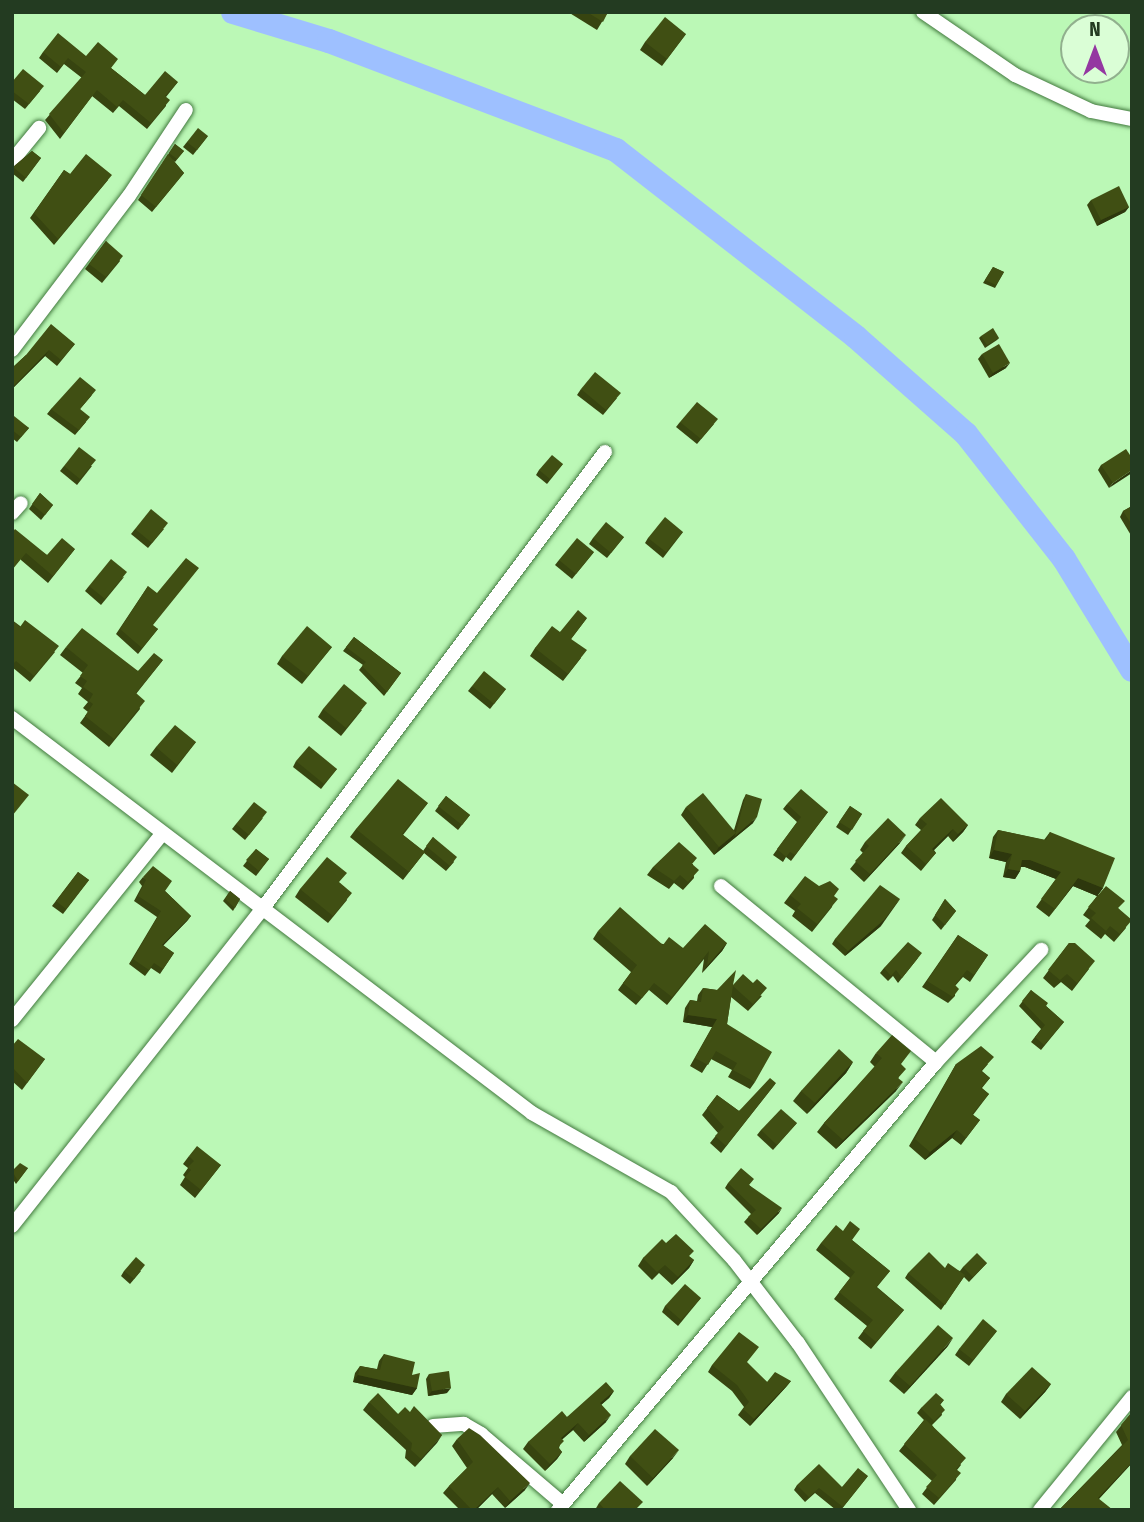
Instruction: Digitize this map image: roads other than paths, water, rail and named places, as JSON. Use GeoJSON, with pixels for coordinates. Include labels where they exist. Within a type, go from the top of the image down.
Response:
{"type":"FeatureCollection","features":[{"type":"Feature","properties":{"kind":"street"},"geometry":{"type":"LineString","coordinates":[[923,12],[1015,75],[1091,111],[1132,119]]}},
{"type":"Feature","properties":{"kind":"street"},"geometry":{"type":"LineString","coordinates":[[12,350],[129,196],[186,110]]}},
{"type":"Feature","properties":{"kind":"street"},"geometry":{"type":"LineString","coordinates":[[12,162],[39,128]]}},
{"type":"Feature","properties":{"kind":"street"},"geometry":{"type":"LineString","coordinates":[[12,1226],[262,908],[605,452]]}},
{"type":"Feature","properties":{"kind":"street"},"geometry":{"type":"LineString","coordinates":[[12,718],[532,1113],[671,1192],[751,1282],[798,1343],[909,1510]]}},
{"type":"Feature","properties":{"kind":"street"},"geometry":{"type":"LineString","coordinates":[[12,1020],[163,832]]}},
{"type":"Feature","properties":{"kind":"street"},"geometry":{"type":"LineString","coordinates":[[721,886],[936,1062]]}},
{"type":"Feature","properties":{"kind":"street"},"geometry":{"type":"LineString","coordinates":[[433,1426],[464,1424],[481,1434],[560,1507],[936,1062],[1041,950]]}},
{"type":"Feature","properties":{"kind":"street"},"geometry":{"type":"LineString","coordinates":[[1040,1510],[1132,1397]]}},
{"type":"Feature","properties":{"kind":"waterway"},"geometry":{"type":"LineString","coordinates":[[233,12],[329,41],[616,150],[856,337],[966,434],[1064,559],[1132,670]]}}]}
